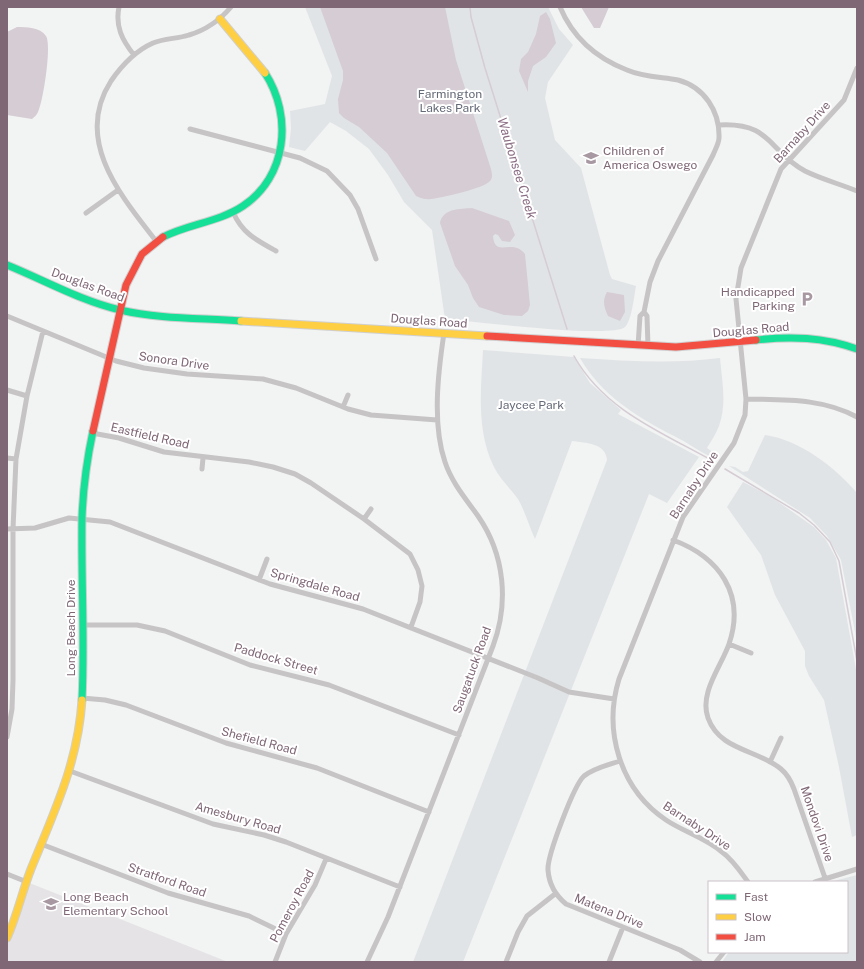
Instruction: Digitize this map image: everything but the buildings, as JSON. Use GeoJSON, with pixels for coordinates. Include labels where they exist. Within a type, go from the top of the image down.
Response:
{"type":"FeatureCollection","features":[{"type":"Feature","properties":{"kind":"street"},"geometry":{"type":"LineString","coordinates":[[119,7],[119,29],[123,40],[134,55]]}},
{"type":"Feature","properties":{"kind":"street"},"geometry":{"type":"LineString","coordinates":[[156,241],[118,190],[107,170],[100,151],[97,127],[100,105],[107,87],[117,72],[134,55],[154,43],[189,35],[220,19],[231,7]]}},
{"type":"Feature","properties":{"kind":"street"},"geometry":{"type":"LineString","coordinates":[[560,7],[565,20],[575,35],[597,54],[628,71],[679,81],[692,86],[708,100],[714,110],[719,125],[719,139],[713,155],[658,262],[649,287],[644,312],[640,316],[638,346]]}},
{"type":"Feature","properties":{"kind":"street"},"geometry":{"type":"LineString","coordinates":[[220,19],[263,72],[274,89],[281,109],[284,128],[280,153],[270,179],[263,188],[233,212],[240,227],[246,234],[276,250]]}},
{"type":"Feature","properties":{"kind":"street","name":"Barnaby Drive"},"geometry":{"type":"LineString","coordinates":[[747,881],[738,867],[722,851],[673,824],[652,808],[631,784],[620,761],[614,740],[614,699],[619,679],[683,517],[723,460],[734,443],[741,428],[745,414],[746,399],[736,299],[741,268],[781,169],[844,100],[857,68]]}},
{"type":"Feature","properties":{"kind":"street"},"geometry":{"type":"LineString","coordinates":[[719,125],[731,124],[756,130],[768,138],[789,159],[805,170],[857,191]]}},
{"type":"Feature","properties":{"kind":"street"},"geometry":{"type":"LineString","coordinates":[[190,129],[314,163],[339,181],[350,195],[358,209],[376,259]]}},
{"type":"Feature","properties":{"kind":"street"},"geometry":{"type":"LineString","coordinates":[[86,214],[118,190]]}},
{"type":"Feature","properties":{"kind":"street","name":"Long Beach Drive"},"geometry":{"type":"LineString","coordinates":[[7,938],[41,844],[70,771],[79,733],[82,698],[82,518],[88,458],[92,433],[128,279],[135,264],[142,254],[156,241],[177,230],[233,212]]}},
{"type":"Feature","properties":{"kind":"street","name":"Douglas Road"},"geometry":{"type":"LineString","coordinates":[[7,265],[90,300],[120,310],[165,316],[564,340],[638,346],[697,346],[801,337],[829,340],[857,349]]}},
{"type":"Feature","properties":{"kind":"street"},"geometry":{"type":"LineString","coordinates":[[644,312],[647,316],[648,346]]}},
{"type":"Feature","properties":{"kind":"street","name":"Sonora Drive"},"geometry":{"type":"LineString","coordinates":[[7,316],[109,357],[144,368],[170,373],[263,379],[296,388],[343,407],[371,415],[438,420]]}},
{"type":"Feature","properties":{"kind":"street"},"geometry":{"type":"LineString","coordinates":[[7,737],[13,680],[9,630],[10,529],[16,459],[27,396],[43,331]]}},
{"type":"Feature","properties":{"kind":"street","name":"Saugatuck Road"},"geometry":{"type":"LineString","coordinates":[[367,962],[379,939],[499,631],[503,604],[502,576],[497,554],[479,517],[458,489],[441,450],[438,420],[444,333]]}},
{"type":"Feature","properties":{"kind":"street"},"geometry":{"type":"LineString","coordinates":[[7,390],[27,396]]}},
{"type":"Feature","properties":{"kind":"street"},"geometry":{"type":"LineString","coordinates":[[343,407],[348,395]]}},
{"type":"Feature","properties":{"kind":"street"},"geometry":{"type":"LineString","coordinates":[[746,399],[801,400],[818,402],[836,407],[857,417]]}},
{"type":"Feature","properties":{"kind":"street","name":"Eastfield Road"},"geometry":{"type":"LineString","coordinates":[[92,433],[119,438],[164,452],[203,458],[249,462],[295,474],[311,482],[364,519],[410,554],[418,570],[422,585],[420,602],[411,627]]}},
{"type":"Feature","properties":{"kind":"street"},"geometry":{"type":"LineString","coordinates":[[7,458],[16,459]]}},
{"type":"Feature","properties":{"kind":"street","name":"Eastfield Road"},"geometry":{"type":"LineString","coordinates":[[202,469],[203,458]]}},
{"type":"Feature","properties":{"kind":"street"},"geometry":{"type":"LineString","coordinates":[[364,519],[371,509]]}},
{"type":"Feature","properties":{"kind":"street","name":"Springdale Road"},"geometry":{"type":"LineString","coordinates":[[10,529],[35,528],[61,519],[82,518],[102,520],[122,526],[259,580],[286,589],[344,603],[411,627],[569,692],[614,699]]}},
{"type":"Feature","properties":{"kind":"street","name":"Mondovi Drive"},"geometry":{"type":"LineString","coordinates":[[673,540],[691,547],[704,555],[717,568],[727,583],[734,613],[729,644],[708,694],[708,717],[715,731],[724,740],[770,762],[784,771],[794,789],[825,878]]}},
{"type":"Feature","properties":{"kind":"street"},"geometry":{"type":"LineString","coordinates":[[259,580],[267,559]]}},
{"type":"Feature","properties":{"kind":"street","name":"Paddock Street"},"geometry":{"type":"LineString","coordinates":[[83,625],[137,625],[165,631],[250,665],[329,684],[459,735]]}},
{"type":"Feature","properties":{"kind":"street"},"geometry":{"type":"LineString","coordinates":[[729,644],[751,653]]}},
{"type":"Feature","properties":{"kind":"street","name":"Shefield Road"},"geometry":{"type":"LineString","coordinates":[[82,698],[105,700],[126,705],[226,743],[312,766],[429,812]]}},
{"type":"Feature","properties":{"kind":"street"},"geometry":{"type":"LineString","coordinates":[[770,762],[781,738]]}},
{"type":"Feature","properties":{"kind":"street"},"geometry":{"type":"LineString","coordinates":[[506,962],[518,932],[528,916],[555,894],[549,880],[548,865],[576,787],[583,777],[589,773],[620,761]]}},
{"type":"Feature","properties":{"kind":"street","name":"Amesbury Road"},"geometry":{"type":"LineString","coordinates":[[70,771],[213,824],[270,837],[400,886]]}},
{"type":"Feature","properties":{"kind":"street","name":"Stratford Road"},"geometry":{"type":"LineString","coordinates":[[41,844],[168,893],[247,915],[286,934]]}},
{"type":"Feature","properties":{"kind":"street","name":"Pomeroy Road"},"geometry":{"type":"LineString","coordinates":[[275,962],[286,934],[309,896],[326,859]]}},
{"type":"Feature","properties":{"kind":"street"},"geometry":{"type":"LineString","coordinates":[[818,881],[857,868]]}},
{"type":"Feature","properties":{"kind":"street"},"geometry":{"type":"LineString","coordinates":[[7,874],[27,882]]}},
{"type":"Feature","properties":{"kind":"street","name":"Matena Drive"},"geometry":{"type":"LineString","coordinates":[[555,894],[560,900],[572,908],[680,950],[700,962]]}},
{"type":"Feature","properties":{"kind":"street"},"geometry":{"type":"LineString","coordinates":[[609,962],[622,927]]}},
{"type":"Feature","properties":{"kind":"street"},"geometry":{"type":"LineString","coordinates":[[716,962],[723,953]]}},
{"type":"Feature","properties":{"kind":"shaded area"},"geometry":{"type":"Polygon","coordinates":[[[320,7],[445,7],[456,60],[491,169],[492,177],[490,181],[472,190],[444,197],[423,199],[416,196],[387,153],[359,127],[344,118],[339,113],[338,99],[343,80],[343,71],[320,7]]]}},
{"type":"Feature","properties":{"kind":"shaded area"},"geometry":{"type":"Polygon","coordinates":[[[581,7],[609,7],[600,28],[594,28],[581,7]]]}},
{"type":"Feature","properties":{"kind":"shaded area"},"geometry":{"type":"Polygon","coordinates":[[[546,12],[550,19],[556,43],[546,57],[533,66],[528,81],[528,92],[519,71],[521,59],[528,52],[536,34],[540,16],[546,12]]]}},
{"type":"Feature","properties":{"kind":"shaded area"},"geometry":{"type":"Polygon","coordinates":[[[17,27],[33,28],[40,31],[46,36],[48,41],[46,74],[42,97],[38,113],[32,119],[7,115],[7,32],[17,27]]]}},
{"type":"Feature","properties":{"kind":"shaded area"},"geometry":{"type":"Polygon","coordinates":[[[472,208],[509,221],[515,235],[510,242],[502,241],[498,235],[495,234],[493,236],[494,243],[501,247],[515,247],[520,249],[525,254],[530,305],[528,311],[522,316],[504,315],[479,307],[473,298],[468,285],[455,266],[440,223],[442,218],[448,212],[457,209],[472,208]]]}},
{"type":"Feature","properties":{"kind":"shaded area"},"geometry":{"type":"Polygon","coordinates":[[[607,292],[624,295],[625,312],[620,321],[608,316],[605,310],[604,298],[607,292]]]}},
{"type":"Feature","properties":{"kind":"shaded area","name":"Long Beach Elementary School"},"geometry":{"type":"Polygon","coordinates":[[[27,882],[228,962],[7,962],[7,938],[27,882]]]}},
{"type":"Feature","properties":{"kind":"green space","name":"Farmington Lakes Park"},"geometry":{"type":"Polygon","coordinates":[[[305,7],[548,7],[559,29],[573,45],[548,82],[545,98],[555,140],[581,168],[612,279],[636,286],[631,314],[625,327],[615,330],[569,330],[510,326],[445,319],[432,230],[404,202],[388,175],[369,149],[346,131],[330,122],[305,151],[289,147],[291,128],[290,111],[325,104],[332,76],[305,7]]]}},
{"type":"Feature","properties":{"kind":"green space","name":"Jaycee Park"},"geometry":{"type":"Polygon","coordinates":[[[483,350],[574,357],[590,383],[621,410],[618,414],[699,457],[667,503],[649,494],[463,962],[413,962],[607,460],[606,454],[599,447],[589,443],[572,441],[535,539],[518,499],[496,471],[484,439],[481,410],[483,350]]]}},
{"type":"Feature","properties":{"kind":"green space"},"geometry":{"type":"Polygon","coordinates":[[[580,358],[633,361],[685,361],[720,358],[723,409],[719,426],[707,448],[714,453],[713,457],[706,455],[660,429],[621,404],[598,383],[580,358]]]}},
{"type":"Feature","properties":{"kind":"green space"},"geometry":{"type":"Polygon","coordinates":[[[765,435],[791,443],[816,456],[848,483],[857,493],[857,642],[841,560],[827,536],[810,518],[729,466],[735,467],[743,472],[748,471],[765,435]]]}},
{"type":"Feature","properties":{"kind":"green space"},"geometry":{"type":"Polygon","coordinates":[[[743,482],[770,496],[814,527],[826,540],[836,558],[857,675],[857,835],[852,837],[839,767],[824,700],[809,676],[805,666],[805,651],[775,595],[761,555],[727,507],[743,482]]]}},
{"type":"Feature","properties":{"kind":"green space"},"geometry":{"type":"Polygon","coordinates":[[[857,875],[857,962],[722,962],[728,953],[848,953],[848,881],[834,881],[857,875]]]}},
{"type":"Feature","properties":{"kind":"waterway","name":"Waubonsee Creek"},"geometry":{"type":"LineString","coordinates":[[470,7],[471,17],[485,68],[567,329]]}},
{"type":"Feature","properties":{"kind":"waterway","name":"Waubonsee Creek"},"geometry":{"type":"LineString","coordinates":[[574,356],[586,375],[617,405],[635,418],[713,461]]}},
{"type":"Feature","properties":{"kind":"waterway","name":"Waubonsee Creek"},"geometry":{"type":"LineString","coordinates":[[725,469],[799,513],[814,525],[830,542],[839,561],[857,661]]}},
{"type":"Feature","properties":{"kind":"traffic: fast"},"geometry":{"type":"LineString","coordinates":[[163,237],[224,216],[234,211],[258,194],[269,179],[277,163],[281,145],[282,126],[280,108],[274,90],[265,73]]}},
{"type":"Feature","properties":{"kind":"traffic: fast"},"geometry":{"type":"LineString","coordinates":[[7,265],[77,296],[120,310],[165,317],[241,321]]}},
{"type":"Feature","properties":{"kind":"traffic: fast"},"geometry":{"type":"LineString","coordinates":[[756,340],[807,338],[832,342],[857,349]]}},
{"type":"Feature","properties":{"kind":"traffic: fast"},"geometry":{"type":"LineString","coordinates":[[82,700],[82,518],[83,496],[93,431]]}},
{"type":"Feature","properties":{"kind":"traffic: slow"},"geometry":{"type":"LineString","coordinates":[[220,19],[265,73]]}},
{"type":"Feature","properties":{"kind":"traffic: slow"},"geometry":{"type":"LineString","coordinates":[[241,321],[487,336]]}},
{"type":"Feature","properties":{"kind":"traffic: slow"},"geometry":{"type":"LineString","coordinates":[[7,938],[28,878],[64,787],[76,745],[82,700]]}},
{"type":"Feature","properties":{"kind":"traffic: jam"},"geometry":{"type":"LineString","coordinates":[[93,431],[126,285],[142,254],[163,237]]}},
{"type":"Feature","properties":{"kind":"traffic: jam"},"geometry":{"type":"LineString","coordinates":[[487,336],[676,347],[756,340]]}},
{"type":"Feature","properties":{"kind":"place","name":"Children of America Oswego"},"geometry":{"type":"Point","coordinates":[591,158]}},
{"type":"Feature","properties":{"kind":"place","name":"Handicapped Parking"},"geometry":{"type":"Point","coordinates":[807,299]}},
{"type":"Feature","properties":{"kind":"place","name":"Long Beach Elementary School"},"geometry":{"type":"Point","coordinates":[51,904]}}]}
